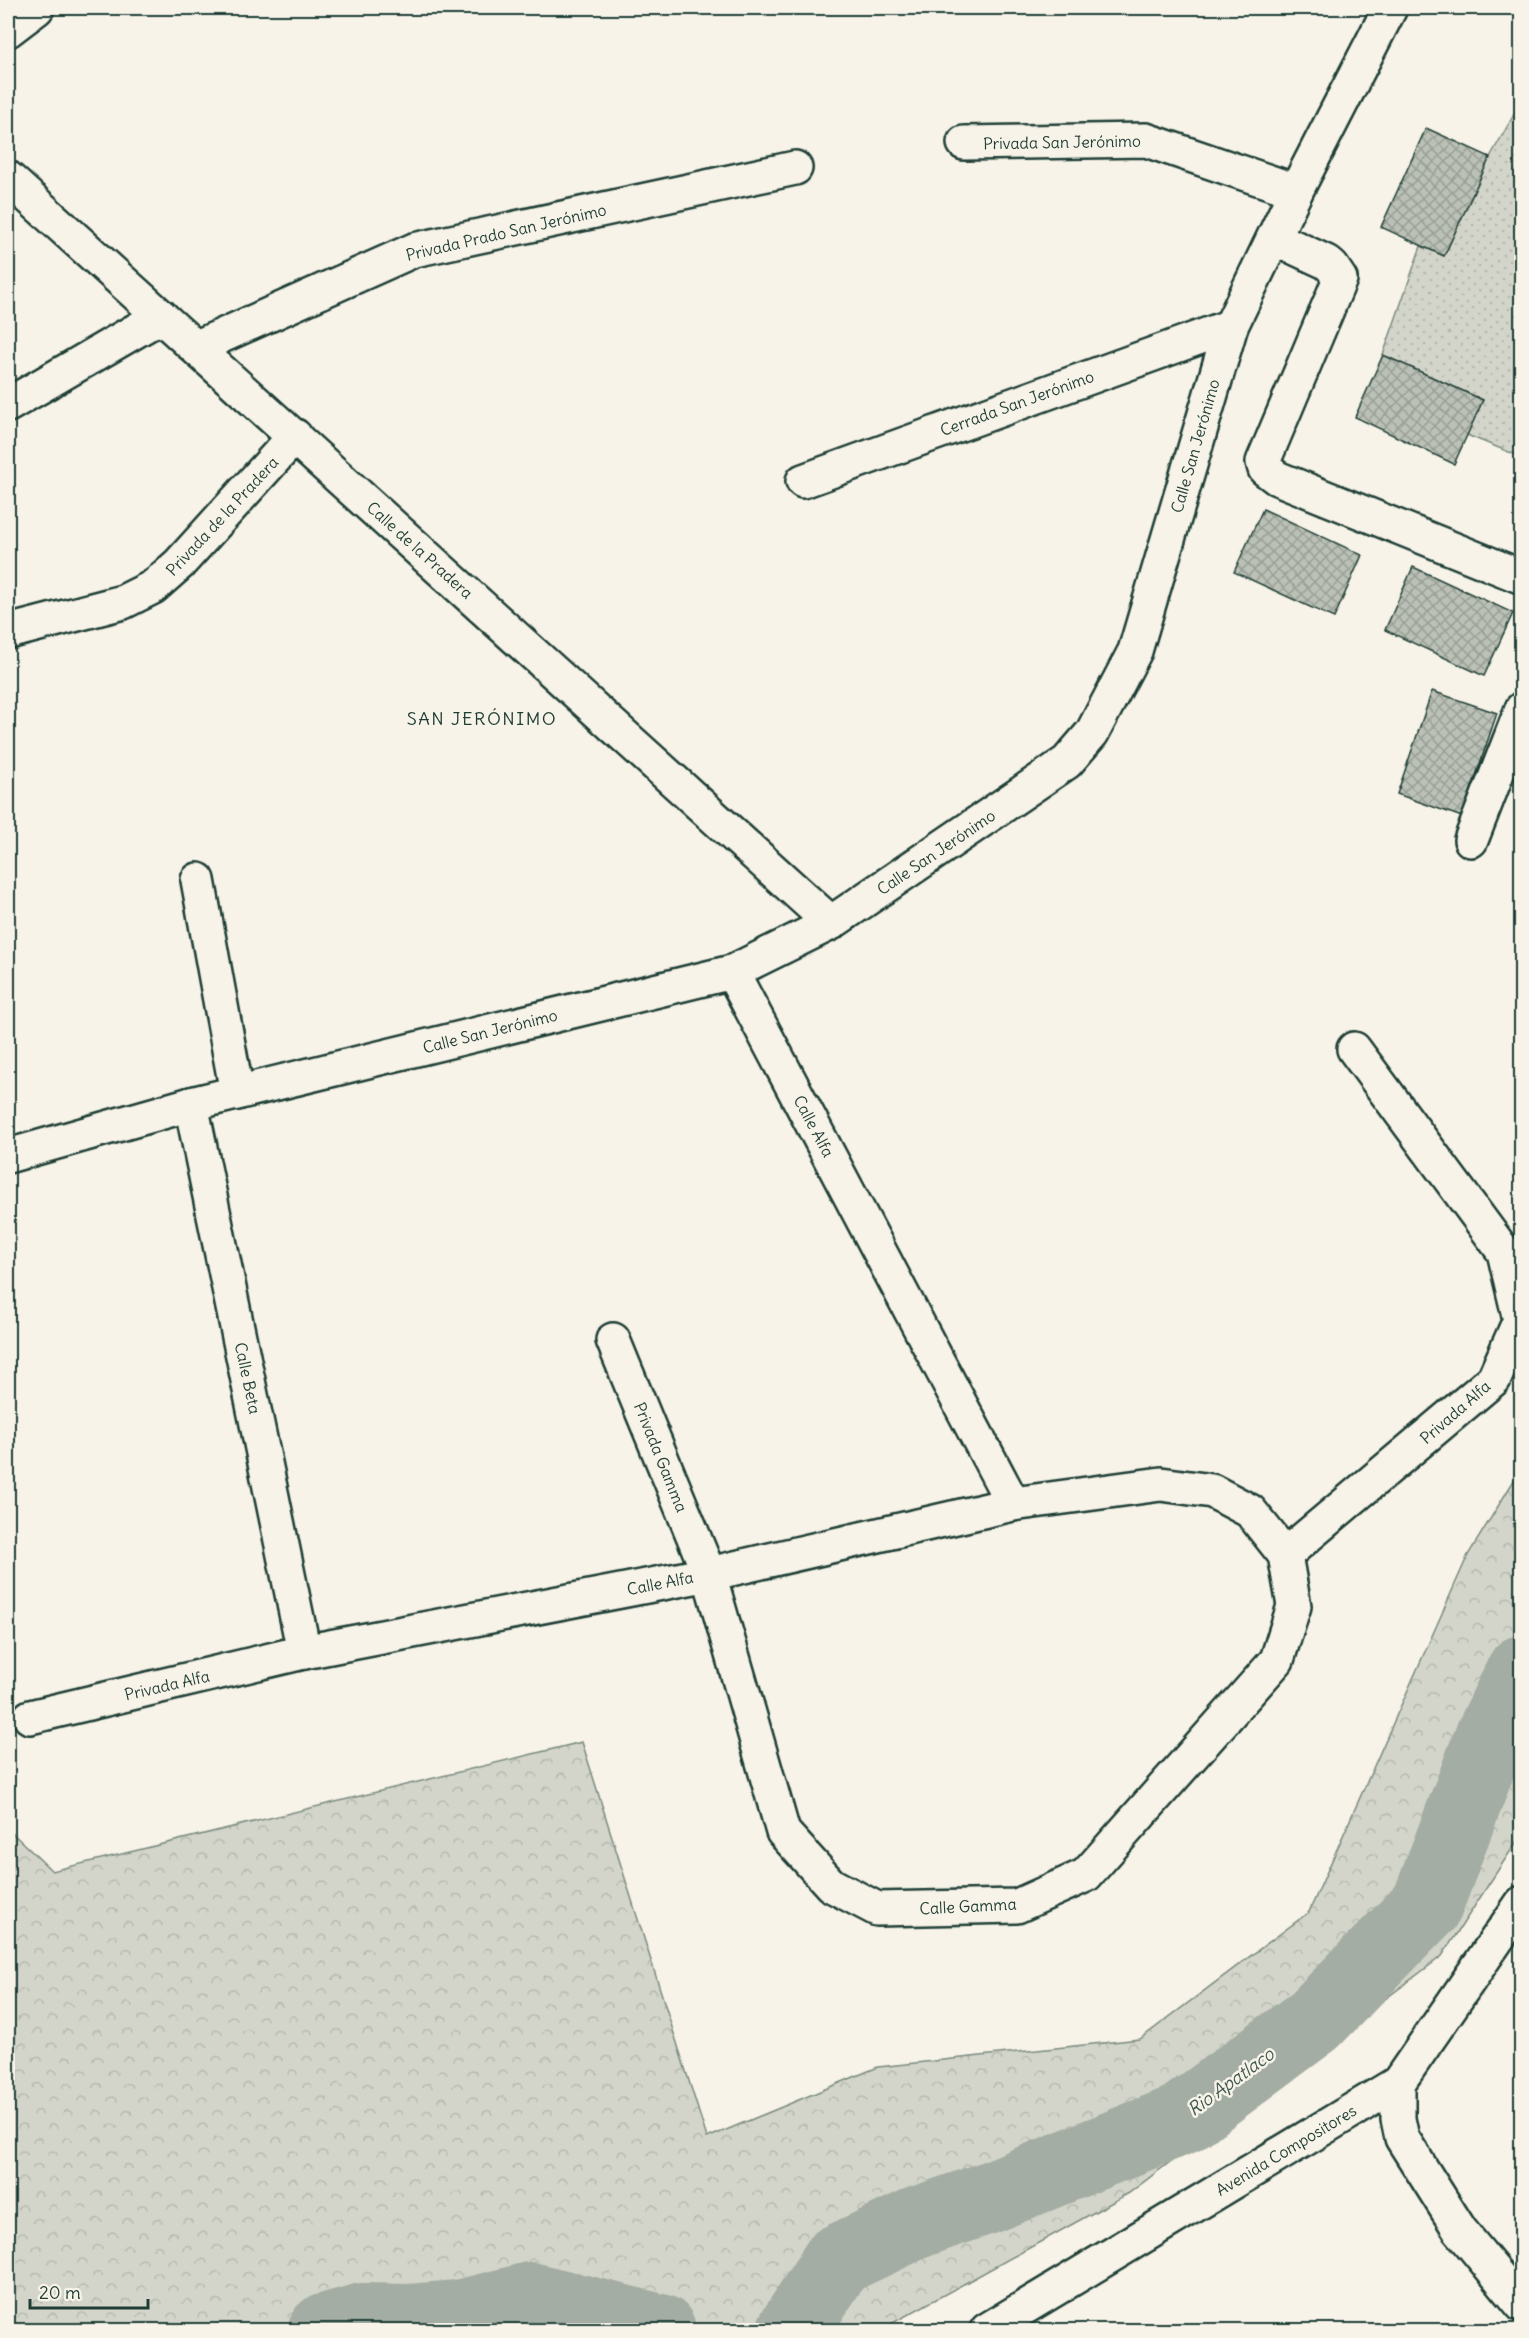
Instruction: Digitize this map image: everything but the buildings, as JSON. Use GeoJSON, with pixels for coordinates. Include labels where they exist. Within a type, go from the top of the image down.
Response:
{"type":"FeatureCollection","features":[{"type":"Feature","properties":{"kind":"street"},"geometry":{"type":"LineString","coordinates":[[8,30],[37,8]]}},
{"type":"Feature","properties":{"kind":"street","name":"Calle San Jerónimo"},"geometry":{"type":"LineString","coordinates":[[8,1156],[191,1104],[732,972],[831,923],[1067,762],[1092,733],[1135,651],[1231,326],[1296,191],[1390,8]]}},
{"type":"Feature","properties":{"kind":"street","name":"Privada San Jerónimo"},"geometry":{"type":"LineString","coordinates":[[964,143],[1146,140],[1296,191]]}},
{"type":"Feature","properties":{"kind":"street","name":"Privada Prado San Jerónimo"},"geometry":{"type":"LineString","coordinates":[[197,347],[414,250],[795,168]]}},
{"type":"Feature","properties":{"kind":"street","name":"Calle de la Pradera"},"geometry":{"type":"LineString","coordinates":[[8,178],[831,923]]}},
{"type":"Feature","properties":{"kind":"street"},"geometry":{"type":"LineString","coordinates":[[1275,238],[1326,262],[1340,279],[1263,462],[1265,469],[1276,478],[1521,577]]}},
{"type":"Feature","properties":{"kind":"street"},"geometry":{"type":"LineString","coordinates":[[8,405],[161,316]]}},
{"type":"Feature","properties":{"kind":"street","name":"Cerrada San Jerónimo"},"geometry":{"type":"LineString","coordinates":[[803,481],[1231,326]]}},
{"type":"Feature","properties":{"kind":"street","name":"Privada de la Pradera"},"geometry":{"type":"LineString","coordinates":[[8,632],[123,602],[153,587],[179,564],[295,436]]}},
{"type":"Feature","properties":{"kind":"street"},"geometry":{"type":"LineString","coordinates":[[1471,840],[1521,714]]}},
{"type":"Feature","properties":{"kind":"street"},"geometry":{"type":"LineString","coordinates":[[198,880],[237,1093]]}},
{"type":"Feature","properties":{"kind":"street","name":"Calle Alfa"},"geometry":{"type":"LineString","coordinates":[[732,972],[1013,1503]]}},
{"type":"Feature","properties":{"kind":"street","name":"Privada Alfa"},"geometry":{"type":"LineString","coordinates":[[1285,1556],[1494,1378],[1520,1320],[1504,1252],[1354,1049]]}},
{"type":"Feature","properties":{"kind":"street","name":"Calle Beta"},"geometry":{"type":"LineString","coordinates":[[191,1104],[304,1652]]}},
{"type":"Feature","properties":{"kind":"street","name":"Privada Gamma"},"geometry":{"type":"LineString","coordinates":[[613,1340],[709,1574]]}},
{"type":"Feature","properties":{"kind":"street","name":"Calle Alfa"},"geometry":{"type":"LineString","coordinates":[[304,1652],[709,1574],[1013,1503],[1161,1484],[1212,1491],[1250,1511],[1285,1556]]}},
{"type":"Feature","properties":{"kind":"street","name":"Calle Gamma"},"geometry":{"type":"LineString","coordinates":[[709,1574],[783,1832],[831,1885],[877,1909],[1017,1906],[1086,1875],[1277,1660],[1294,1606],[1285,1556]]}},
{"type":"Feature","properties":{"kind":"street","name":"Privada Alfa"},"geometry":{"type":"LineString","coordinates":[[30,1717],[304,1652]]}},
{"type":"Feature","properties":{"kind":"street","name":"Avenida Compositores"},"geometry":{"type":"LineString","coordinates":[[987,2331],[1398,2083],[1521,1903]]}},
{"type":"Feature","properties":{"kind":"street"},"geometry":{"type":"LineString","coordinates":[[1398,2083],[1398,2119],[1402,2138],[1460,2230],[1521,2304]]}},
{"type":"Feature","properties":{"kind":"green space"},"geometry":{"type":"Polygon","coordinates":[[[1521,102],[1521,457],[1467,435],[1483,400],[1383,355],[1421,246],[1444,256],[1490,157],[1521,102]]]}},
{"type":"Feature","properties":{"kind":"green space"},"geometry":{"type":"Polygon","coordinates":[[[1521,1469],[1521,1835],[1442,1956],[1129,2193],[880,2330],[8,2330],[8,1829],[52,1871],[582,1742],[707,2138],[878,2067],[1140,2039],[1309,1912],[1468,1555],[1521,1469]]]}},
{"type":"Feature","properties":{"kind":"waterway","name":"Rio Apatlaco"},"geometry":{"type":"LineString","coordinates":[[793,2330],[838,2260],[916,2223],[985,2199],[1182,2119],[1315,2020],[1427,1905],[1490,1738],[1522,1671]]}},
{"type":"Feature","properties":{"kind":"waterway","name":"Rio Apatlaco"},"geometry":{"type":"LineString","coordinates":[[324,2330],[363,2319],[409,2320],[459,2316],[530,2298],[660,2330]]}},
{"type":"Feature","properties":{"kind":"district","name":"SAN JERÓNIMO"},"geometry":{"type":"Point","coordinates":[482,719]}}]}
